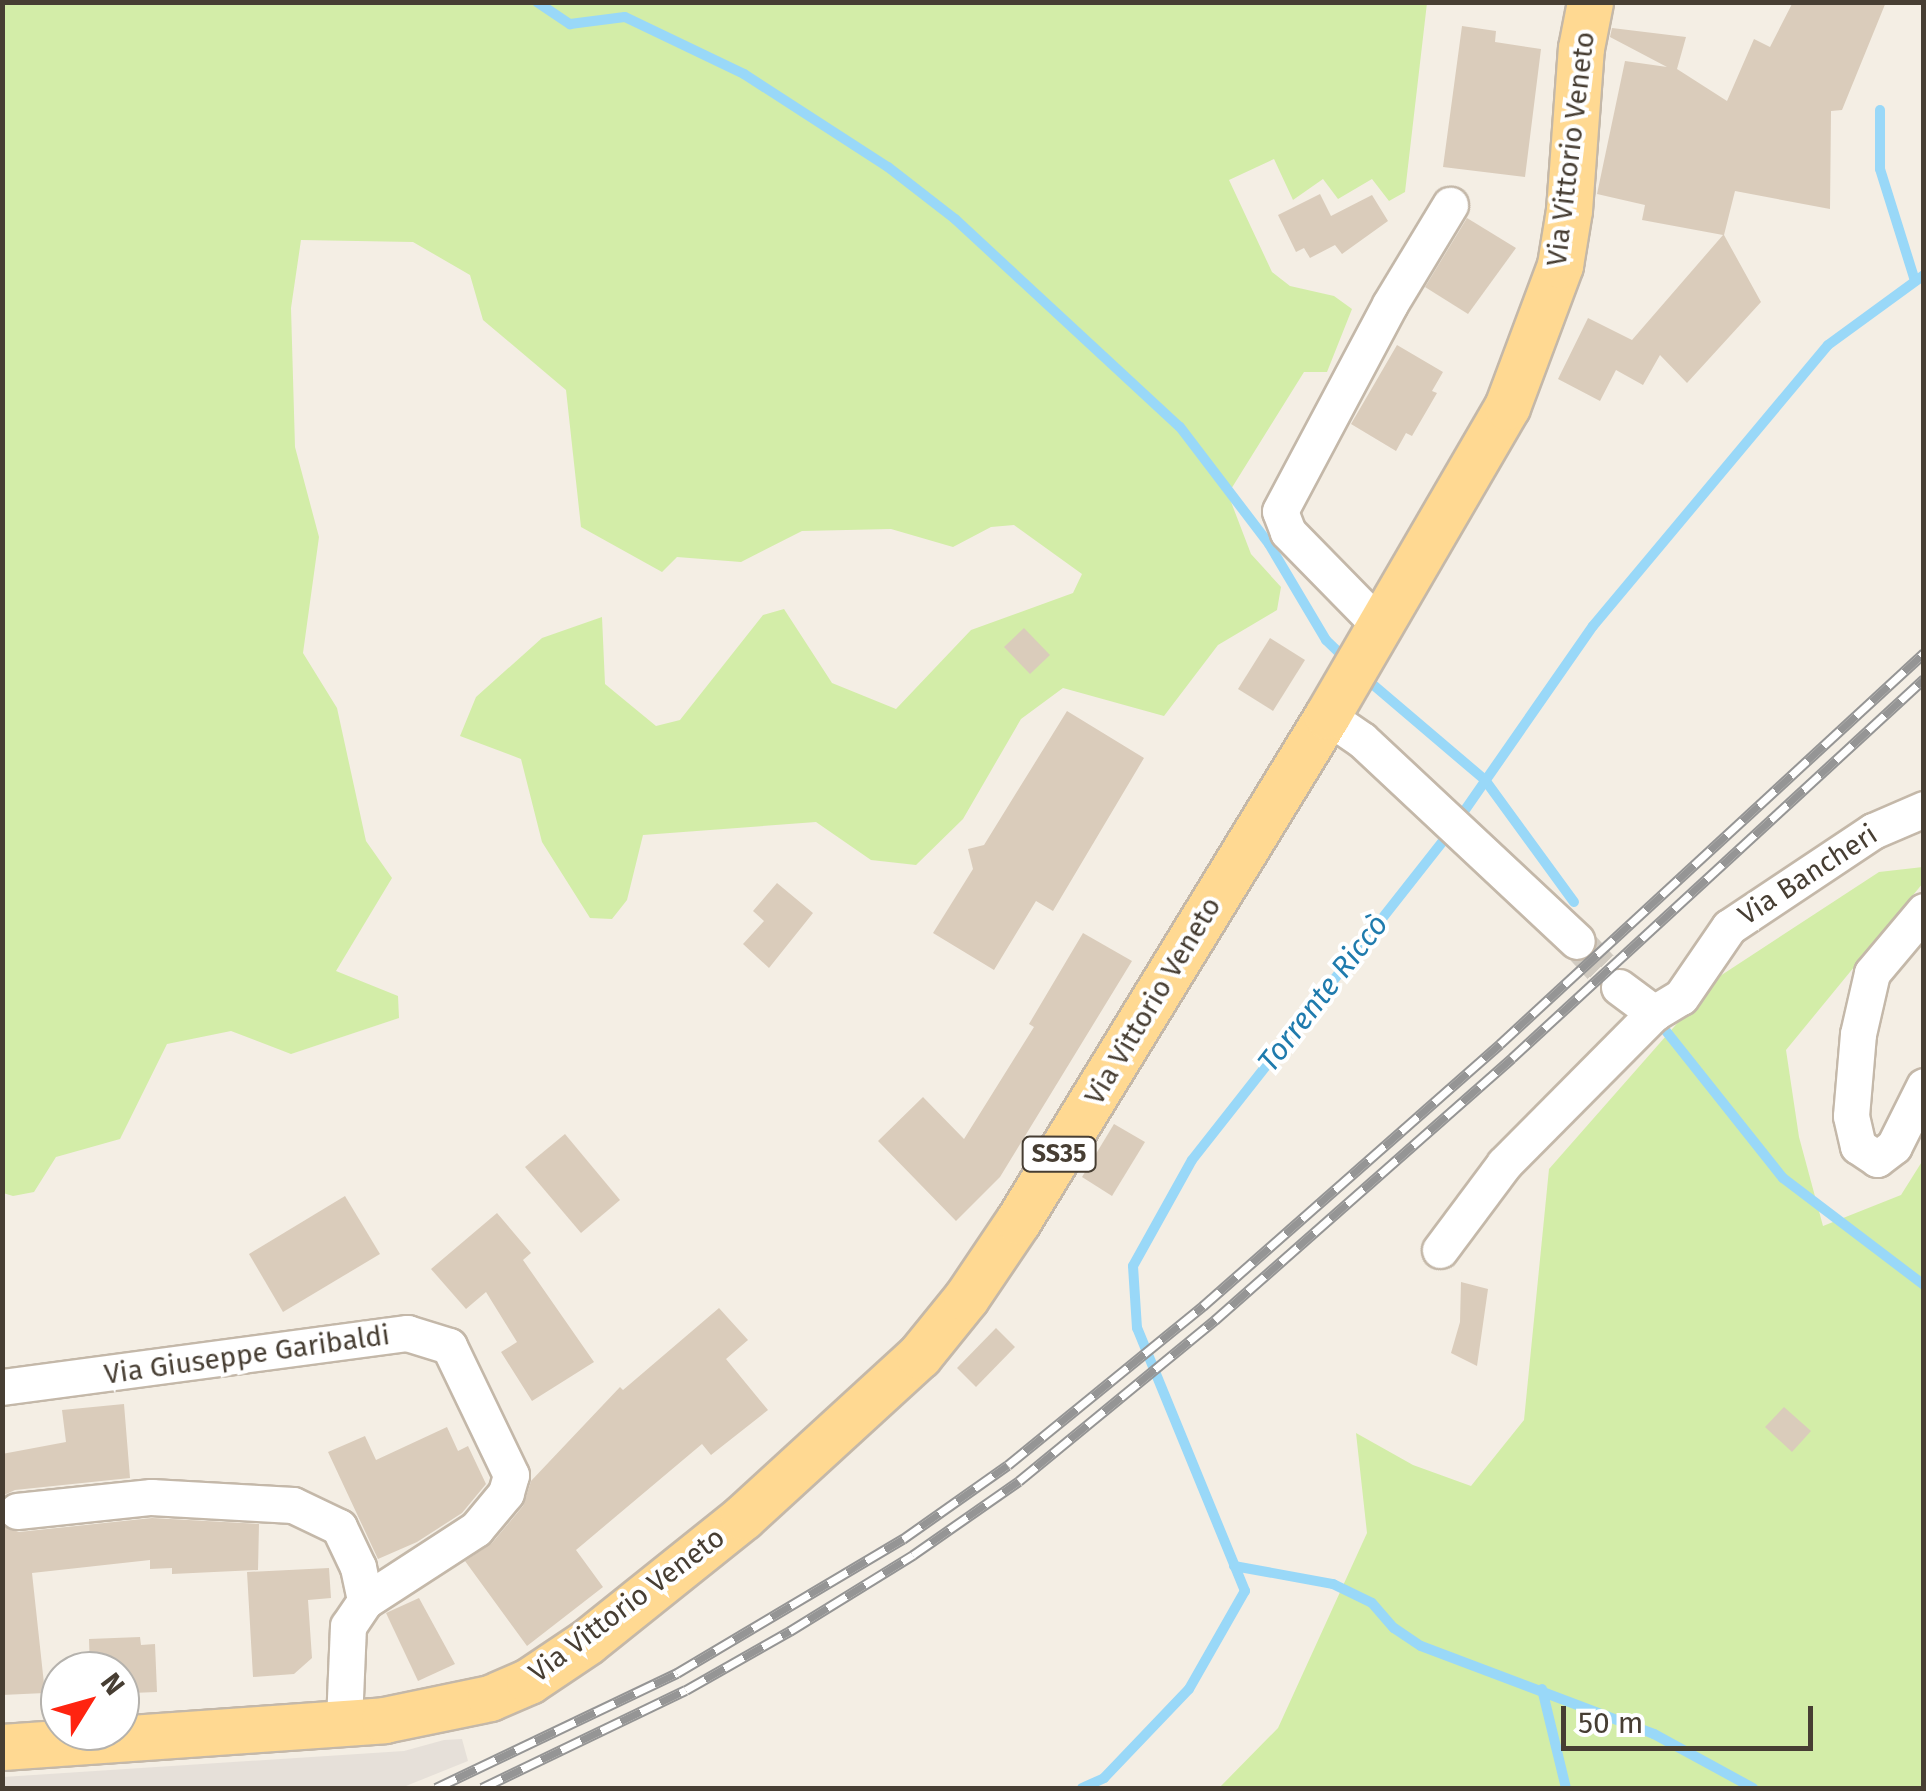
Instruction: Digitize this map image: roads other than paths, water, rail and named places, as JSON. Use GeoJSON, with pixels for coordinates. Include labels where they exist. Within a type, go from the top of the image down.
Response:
{"type":"FeatureCollection","features":[{"type":"Feature","properties":{"kind":"main road","name":"Via Vittorio Veneto"},"geometry":{"type":"LineString","coordinates":[[2,1747],[419,1716],[490,1698],[529,1681],[587,1642],[743,1517],[877,1399],[966,1298],[1344,728],[1380,626],[1508,407],[1546,311],[1569,210],[1576,98],[1590,2]]}},
{"type":"Feature","properties":{"kind":"street"},"geometry":{"type":"LineString","coordinates":[[1380,626],[1288,532],[1280,511],[1390,304],[1450,205]]}},
{"type":"Feature","properties":{"kind":"street"},"geometry":{"type":"LineString","coordinates":[[1344,728],[1577,942]]}},
{"type":"Feature","properties":{"kind":"street","name":"Via Bancheri"},"geometry":{"type":"LineString","coordinates":[[1440,1250],[1504,1164],[1654,1013],[1681,997],[1729,927],[1873,831],[1920,807]]}},
{"type":"Feature","properties":{"kind":"street"},"geometry":{"type":"LineString","coordinates":[[1924,911],[1872,973],[1858,1034],[1850,1116],[1858,1146],[1877,1159],[1894,1146],[1924,1086]]}},
{"type":"Feature","properties":{"kind":"street"},"geometry":{"type":"LineString","coordinates":[[1619,987],[1654,1013]]}},
{"type":"Feature","properties":{"kind":"street","name":"Via Giuseppe Garibaldi"},"geometry":{"type":"LineString","coordinates":[[2,1387],[408,1333],[449,1346],[510,1475],[506,1493],[476,1529],[365,1601]]}},
{"type":"Feature","properties":{"kind":"street"},"geometry":{"type":"LineString","coordinates":[[17,1511],[151,1497],[294,1505],[339,1527],[358,1567],[365,1601],[348,1626],[344,1722]]}},
{"type":"Feature","properties":{"kind":"waterway"},"geometry":{"type":"LineString","coordinates":[[537,2],[570,24],[625,17],[744,74],[888,167],[955,219],[1180,427],[1269,544],[1326,640],[1348,661]]}},
{"type":"Feature","properties":{"kind":"waterway"},"geometry":{"type":"LineString","coordinates":[[1880,110],[1880,169],[1915,281]]}},
{"type":"Feature","properties":{"kind":"waterway","name":"Torrente Riccò"},"geometry":{"type":"LineString","coordinates":[[1082,1788],[1104,1778],[1189,1689],[1245,1591],[1137,1328],[1133,1266],[1192,1160],[1449,833],[1593,626],[1828,345],[1924,275]]}},
{"type":"Feature","properties":{"kind":"waterway"},"geometry":{"type":"LineString","coordinates":[[1364,677],[1485,780],[1574,902]]}},
{"type":"Feature","properties":{"kind":"waterway"},"geometry":{"type":"LineString","coordinates":[[1662,1026],[1783,1178],[1924,1285]]}},
{"type":"Feature","properties":{"kind":"waterway"},"geometry":{"type":"LineString","coordinates":[[1234,1566],[1333,1584],[1372,1603],[1394,1628],[1421,1646],[1654,1734],[1753,1788]]}},
{"type":"Feature","properties":{"kind":"waterway"},"geometry":{"type":"LineString","coordinates":[[1542,1689],[1566,1788]]}},
{"type":"Feature","properties":{"kind":"tunnel"},"geometry":{"type":"LineString","coordinates":[[1577,941],[1619,987]]}},
{"type":"Feature","properties":{"kind":"railway"},"geometry":{"type":"LineString","coordinates":[[436,1788],[677,1673],[903,1539],[1008,1465],[1203,1306],[1500,1044],[1924,653]]}},
{"type":"Feature","properties":{"kind":"railway"},"geometry":{"type":"LineString","coordinates":[[482,1788],[686,1690],[790,1631],[913,1555],[1019,1481],[1215,1320],[1512,1058],[1924,679]]}}]}
